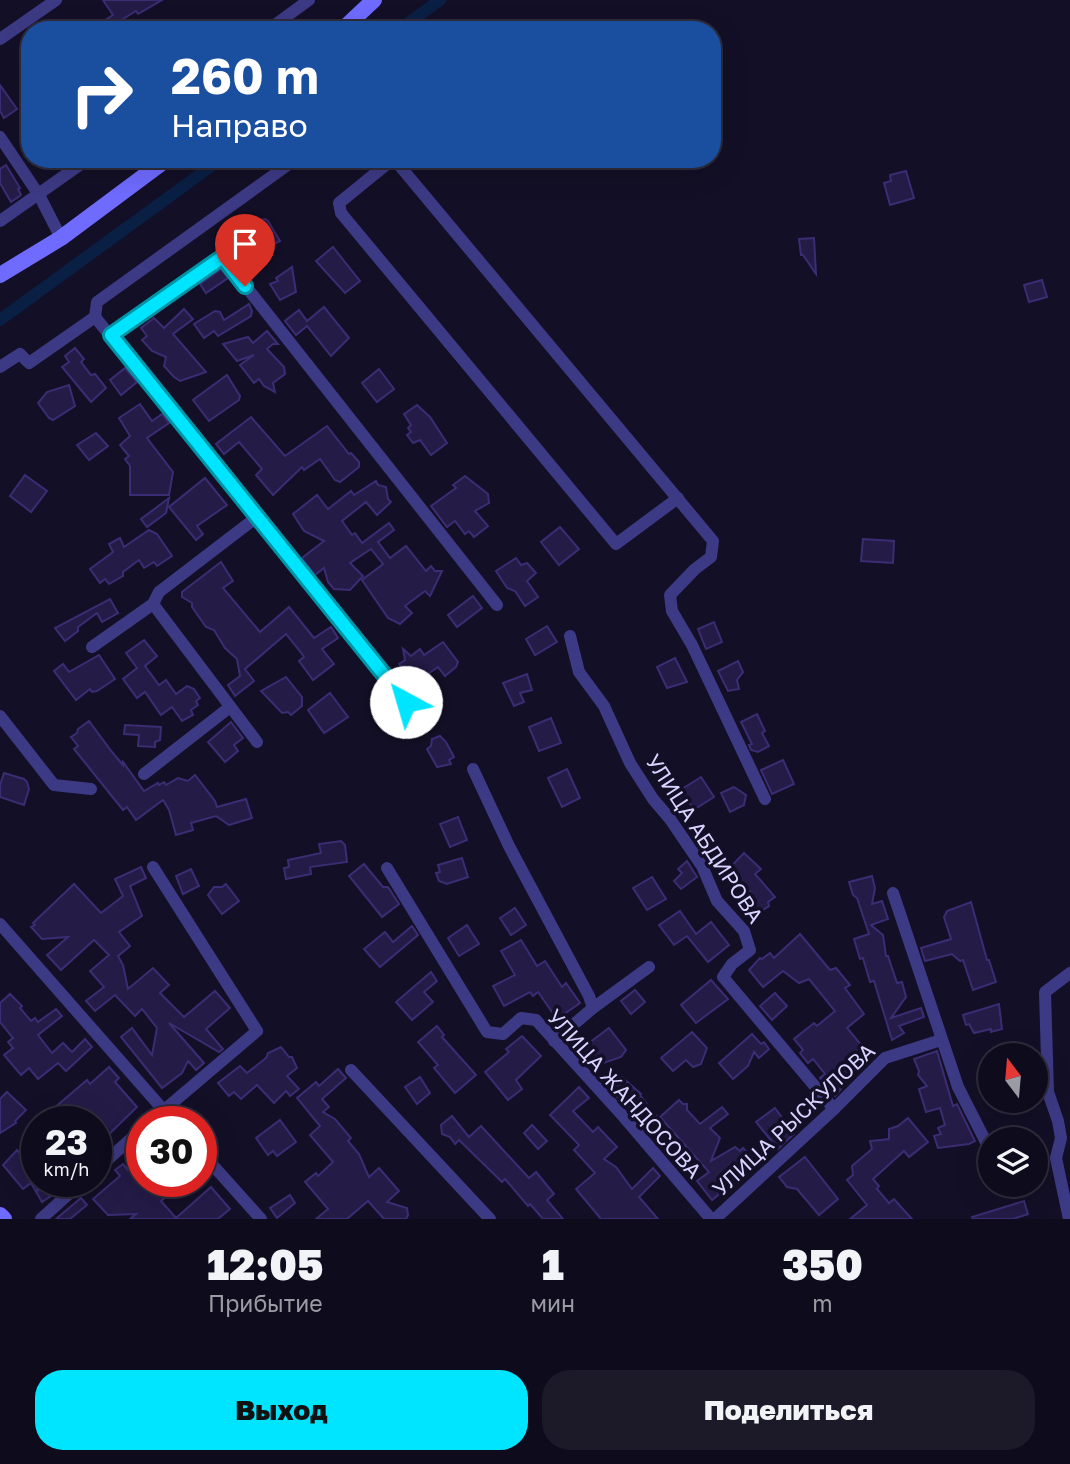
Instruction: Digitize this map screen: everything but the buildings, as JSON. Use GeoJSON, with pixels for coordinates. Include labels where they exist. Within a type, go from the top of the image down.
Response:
{"type":"FeatureCollection","features":[{"type":"Feature","properties":{"kind":"main road"},"geometry":{"type":"LineString","coordinates":[[352,21],[374,0]]}},
{"type":"Feature","properties":{"kind":"main road"},"geometry":{"type":"LineString","coordinates":[[0,275],[61,238],[155,168]]}},
{"type":"Feature","properties":{"kind":"main road"},"geometry":{"type":"LineString","coordinates":[[0,1215],[4,1219]]}},
{"type":"Feature","properties":{"kind":"street"},"geometry":{"type":"LineString","coordinates":[[26,21],[57,0]]}},
{"type":"Feature","properties":{"kind":"street"},"geometry":{"type":"LineString","coordinates":[[280,21],[309,0]]}},
{"type":"Feature","properties":{"kind":"street"},"geometry":{"type":"LineString","coordinates":[[0,39],[21,25]]}},
{"type":"Feature","properties":{"kind":"street"},"geometry":{"type":"LineString","coordinates":[[0,137],[39,195],[61,238]]}},
{"type":"Feature","properties":{"kind":"street"},"geometry":{"type":"LineString","coordinates":[[0,221],[76,168]]}},
{"type":"Feature","properties":{"kind":"street"},"geometry":{"type":"LineString","coordinates":[[0,367],[20,354],[29,363],[95,317],[97,302],[283,168]]}},
{"type":"Feature","properties":{"kind":"street"},"geometry":{"type":"LineString","coordinates":[[383,168],[339,203],[341,213],[616,544],[678,498]]}},
{"type":"Feature","properties":{"kind":"street"},"geometry":{"type":"LineString","coordinates":[[402,168],[713,541],[711,556],[670,595],[672,611],[692,645],[765,799]]}},
{"type":"Feature","properties":{"kind":"street"},"geometry":{"type":"LineString","coordinates":[[111,335],[221,258],[225,260],[497,605]]}},
{"type":"Feature","properties":{"kind":"street"},"geometry":{"type":"LineString","coordinates":[[95,317],[406,702]]}},
{"type":"Feature","properties":{"kind":"street"},"geometry":{"type":"LineString","coordinates":[[92,647],[153,604],[159,592],[257,517]]}},
{"type":"Feature","properties":{"kind":"street"},"geometry":{"type":"LineString","coordinates":[[153,604],[257,742]]}},
{"type":"Feature","properties":{"kind":"street","name":"УЛИЦА АБДИРОВА"},"geometry":{"type":"LineString","coordinates":[[570,636],[579,672],[604,706],[630,763],[702,866],[717,901],[744,931],[750,950],[732,964],[723,977],[834,1109]]}},
{"type":"Feature","properties":{"kind":"street"},"geometry":{"type":"LineString","coordinates":[[144,774],[230,707]]}},
{"type":"Feature","properties":{"kind":"street"},"geometry":{"type":"LineString","coordinates":[[0,716],[54,785],[91,789]]}},
{"type":"Feature","properties":{"kind":"street"},"geometry":{"type":"LineString","coordinates":[[473,769],[509,846],[593,1008]]}},
{"type":"Feature","properties":{"kind":"street"},"geometry":{"type":"LineString","coordinates":[[153,867],[257,1031],[167,1106]]}},
{"type":"Feature","properties":{"kind":"street","name":"УЛИЦА ЖАНДОСОВА"},"geometry":{"type":"LineString","coordinates":[[387,868],[487,1032],[503,1034],[521,1018],[536,1020],[713,1219]]}},
{"type":"Feature","properties":{"kind":"street"},"geometry":{"type":"LineString","coordinates":[[893,893],[958,1087],[978,1127]]}},
{"type":"Feature","properties":{"kind":"street"},"geometry":{"type":"LineString","coordinates":[[0,924],[160,1106]]}},
{"type":"Feature","properties":{"kind":"street"},"geometry":{"type":"LineString","coordinates":[[554,1041],[649,967]]}},
{"type":"Feature","properties":{"kind":"street"},"geometry":{"type":"LineString","coordinates":[[1069,1219],[1056,1158],[1061,1139],[1048,1092],[1045,992],[1070,973]]}},
{"type":"Feature","properties":{"kind":"street","name":"УЛИЦА РЫСКУЛОВА"},"geometry":{"type":"LineString","coordinates":[[713,1219],[834,1109],[885,1058],[941,1040]]}},
{"type":"Feature","properties":{"kind":"street"},"geometry":{"type":"LineString","coordinates":[[351,1070],[490,1219]]}},
{"type":"Feature","properties":{"kind":"street"},"geometry":{"type":"LineString","coordinates":[[112,1156],[126,1143]]}},
{"type":"Feature","properties":{"kind":"street"},"geometry":{"type":"LineString","coordinates":[[217,1170],[261,1219]]}},
{"type":"Feature","properties":{"kind":"street"},"geometry":{"type":"LineString","coordinates":[[41,1219],[65,1197]]}},
{"type":"Feature","properties":{"kind":"waterway"},"geometry":{"type":"LineString","coordinates":[[411,21],[440,0]]}},
{"type":"Feature","properties":{"kind":"waterway"},"geometry":{"type":"LineString","coordinates":[[0,320],[209,168]]}},
{"type":"Feature","properties":{"kind":"route"},"geometry":{"type":"LineString","coordinates":[[245,286],[221,258],[111,335],[406,702]]}}]}
